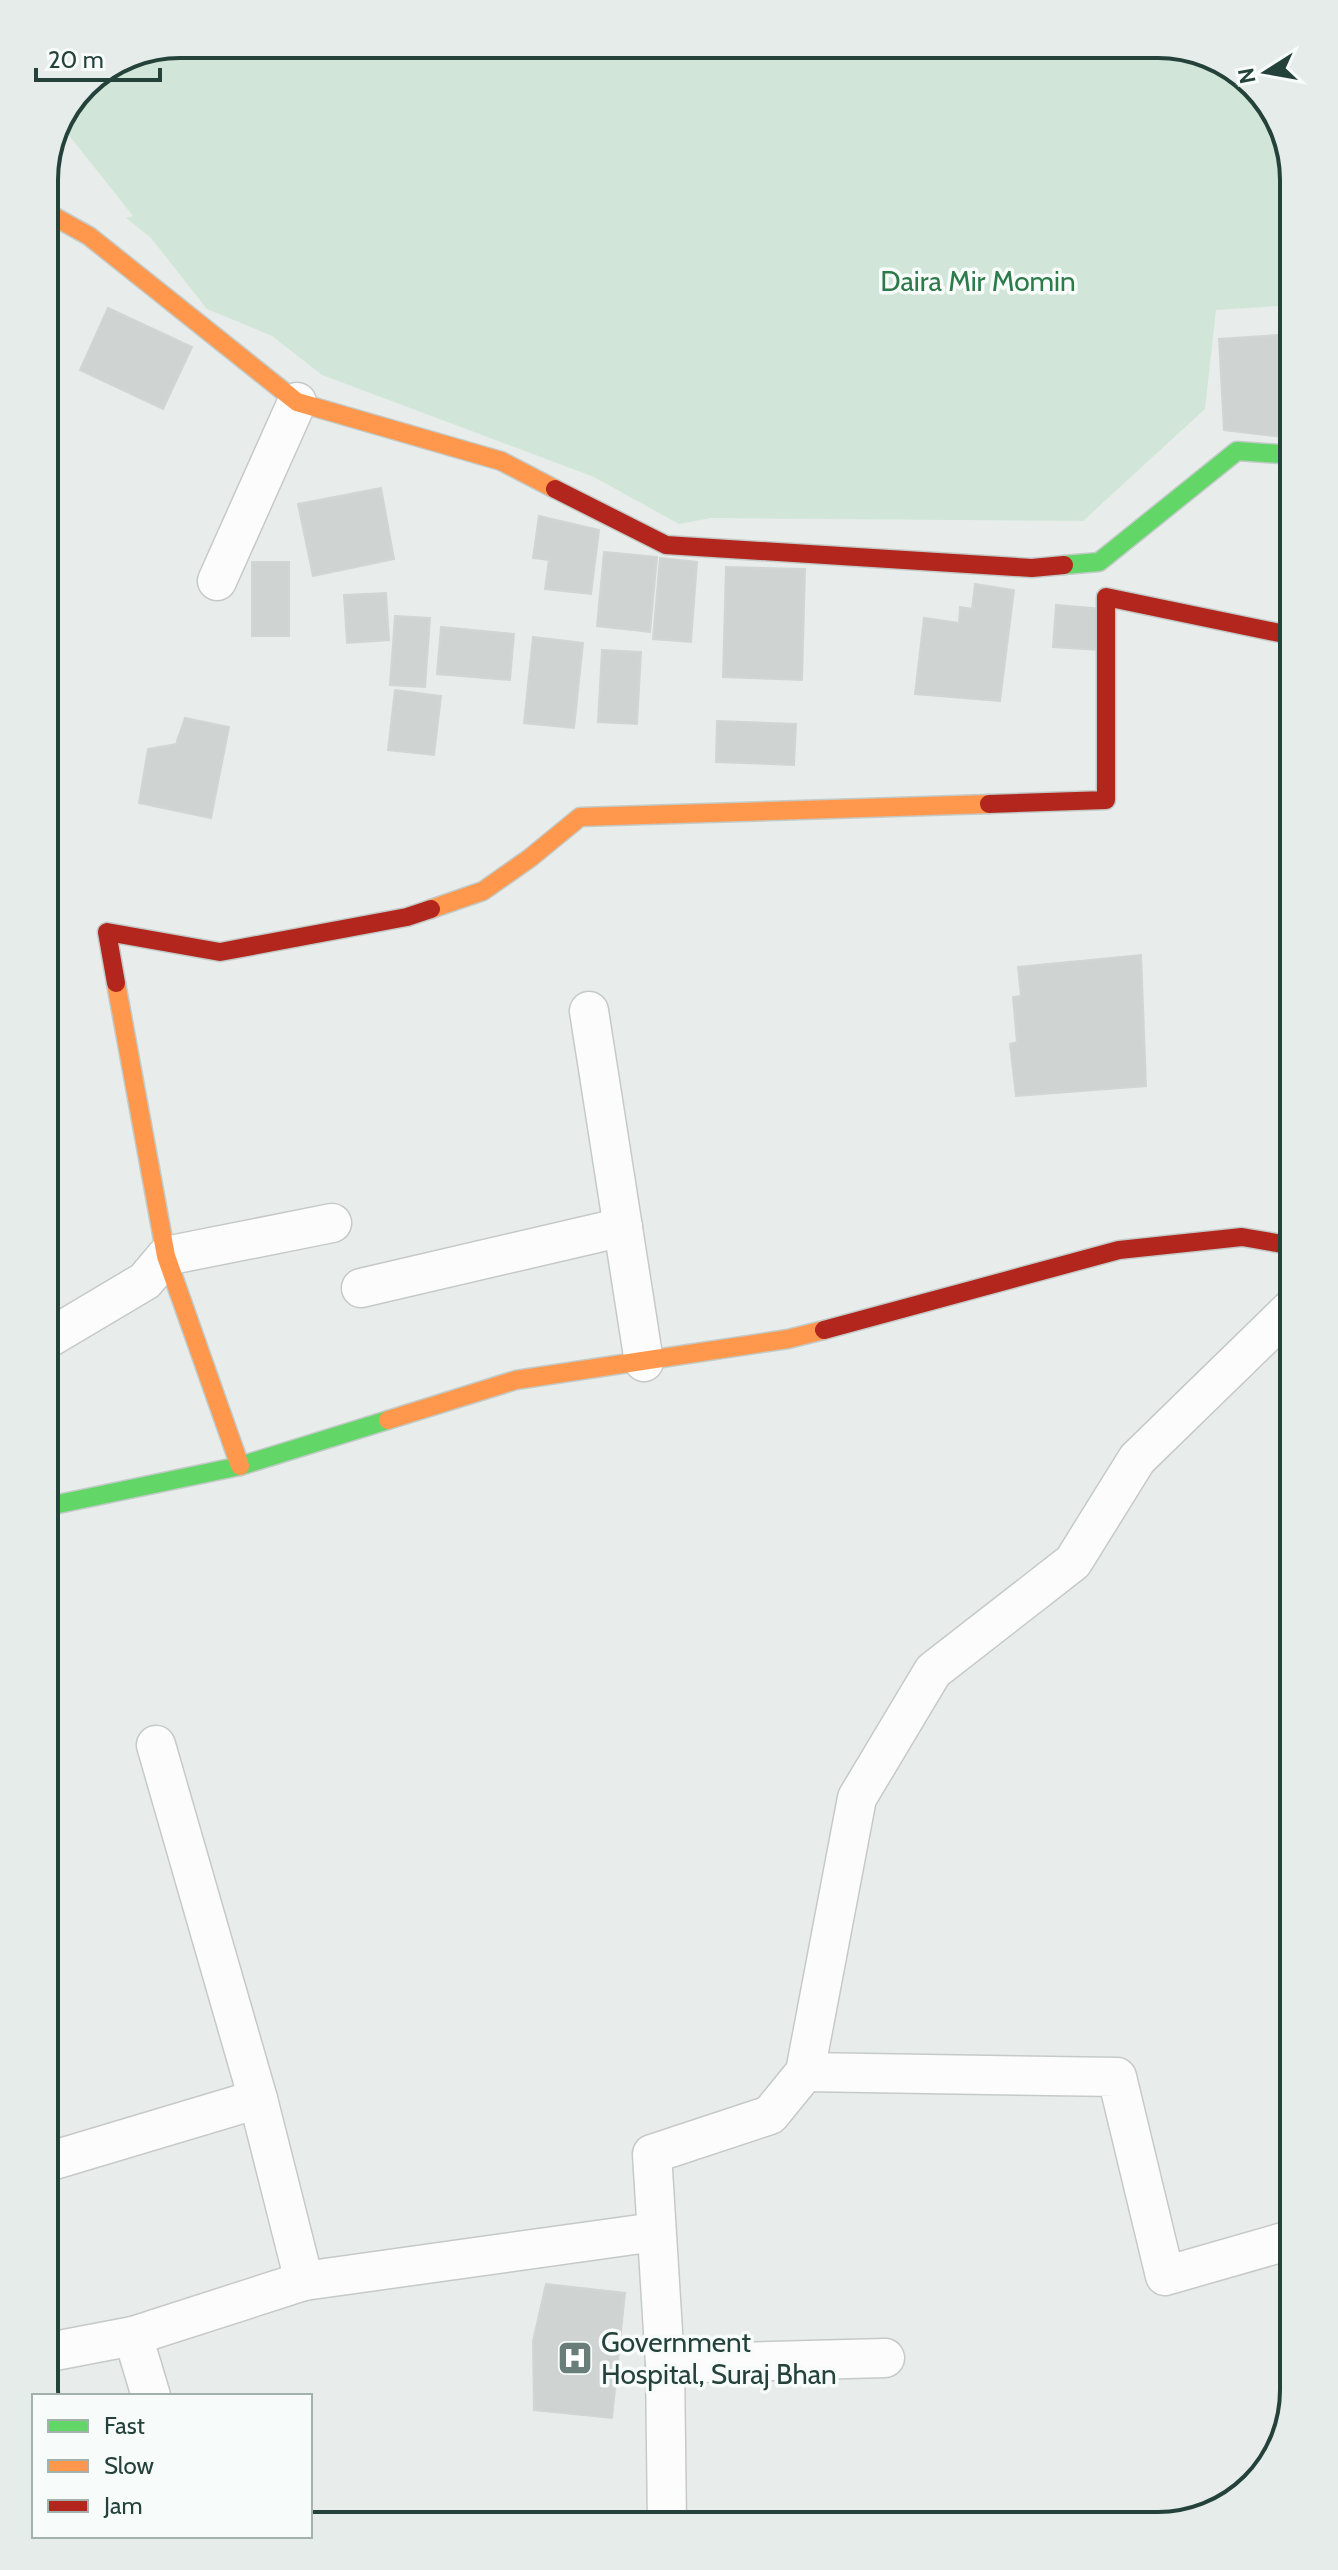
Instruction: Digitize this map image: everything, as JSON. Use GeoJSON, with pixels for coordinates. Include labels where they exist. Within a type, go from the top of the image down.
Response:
{"type":"FeatureCollection","features":[{"type":"Feature","properties":{"kind":"street"},"geometry":{"type":"LineString","coordinates":[[58,219],[89,236],[297,402],[501,461],[666,545],[1032,568],[1103,580],[1280,635]]}},
{"type":"Feature","properties":{"kind":"street"},"geometry":{"type":"LineString","coordinates":[[217,581],[297,402]]}},
{"type":"Feature","properties":{"kind":"street"},"geometry":{"type":"LineString","coordinates":[[240,1466],[166,1256],[107,932],[220,952],[407,917],[483,891],[580,817],[1106,800],[1103,580],[1237,451],[1280,454]]}},
{"type":"Feature","properties":{"kind":"street"},"geometry":{"type":"LineString","coordinates":[[589,1011],[644,1362]]}},
{"type":"Feature","properties":{"kind":"street"},"geometry":{"type":"LineString","coordinates":[[58,1333],[145,1281],[166,1256],[332,1223]]}},
{"type":"Feature","properties":{"kind":"street"},"geometry":{"type":"LineString","coordinates":[[361,1288],[623,1227]]}},
{"type":"Feature","properties":{"kind":"street"},"geometry":{"type":"LineString","coordinates":[[58,1504],[240,1466],[516,1380],[788,1339],[888,1315],[1119,1250],[1242,1237],[1280,1244]]}},
{"type":"Feature","properties":{"kind":"street"},"geometry":{"type":"LineString","coordinates":[[667,2512],[665,2364],[652,2154],[770,2115],[805,2072],[857,1798],[933,1671],[1073,1562],[1137,1459],[1280,1321]]}},
{"type":"Feature","properties":{"kind":"street"},"geometry":{"type":"LineString","coordinates":[[156,1745],[258,2099],[304,2281]]}},
{"type":"Feature","properties":{"kind":"street"},"geometry":{"type":"LineString","coordinates":[[805,2072],[1117,2077],[1165,2276],[1280,2243]]}},
{"type":"Feature","properties":{"kind":"street"},"geometry":{"type":"LineString","coordinates":[[58,2159],[258,2099]]}},
{"type":"Feature","properties":{"kind":"street"},"geometry":{"type":"LineString","coordinates":[[58,2350],[133,2336],[304,2281],[655,2232]]}},
{"type":"Feature","properties":{"kind":"street"},"geometry":{"type":"LineString","coordinates":[[133,2336],[150,2394]]}},
{"type":"Feature","properties":{"kind":"street"},"geometry":{"type":"LineString","coordinates":[[665,2364],[885,2358]]}},
{"type":"Feature","properties":{"kind":"green space","name":"Daira Mir Momin"},"geometry":{"type":"Polygon","coordinates":[[[1166,58],[1197,64],[1226,79],[1226,112],[1259,112],[1271,133],[1278,156],[1280,180],[1280,306],[1216,310],[1205,409],[1083,521],[711,518],[679,524],[594,477],[322,375],[272,336],[207,309],[151,238],[126,218],[133,216],[68,134],[83,106],[100,88],[119,74],[141,64],[164,59],[1166,58]]]}},
{"type":"Feature","properties":{"kind":"building"},"geometry":{"type":"Polygon","coordinates":[[[108,308],[192,347],[163,409],[80,370],[108,308]]]}},
{"type":"Feature","properties":{"kind":"building"},"geometry":{"type":"Polygon","coordinates":[[[1280,335],[1280,437],[1224,430],[1219,339],[1280,335]]]}},
{"type":"Feature","properties":{"kind":"building"},"geometry":{"type":"Polygon","coordinates":[[[381,488],[394,559],[313,576],[298,504],[381,488]]]}},
{"type":"Feature","properties":{"kind":"building"},"geometry":{"type":"Polygon","coordinates":[[[539,516],[599,530],[591,594],[545,589],[549,560],[533,558],[539,516]]]}},
{"type":"Feature","properties":{"kind":"building"},"geometry":{"type":"Polygon","coordinates":[[[604,552],[657,557],[650,632],[597,626],[604,552]]]}},
{"type":"Feature","properties":{"kind":"building"},"geometry":{"type":"Polygon","coordinates":[[[660,558],[697,562],[691,642],[653,639],[660,558]]]}},
{"type":"Feature","properties":{"kind":"building"},"geometry":{"type":"Polygon","coordinates":[[[252,562],[289,562],[289,636],[252,636],[252,562]]]}},
{"type":"Feature","properties":{"kind":"building"},"geometry":{"type":"Polygon","coordinates":[[[726,567],[805,569],[802,680],[723,677],[726,567]]]}},
{"type":"Feature","properties":{"kind":"building"},"geometry":{"type":"Polygon","coordinates":[[[975,584],[1014,590],[1000,701],[915,694],[924,618],[959,623],[960,607],[972,609],[975,584]]]}},
{"type":"Feature","properties":{"kind":"building"},"geometry":{"type":"Polygon","coordinates":[[[386,593],[389,640],[347,643],[344,595],[386,593]]]}},
{"type":"Feature","properties":{"kind":"building"},"geometry":{"type":"Polygon","coordinates":[[[1056,605],[1103,609],[1100,650],[1053,647],[1056,605]]]}},
{"type":"Feature","properties":{"kind":"building"},"geometry":{"type":"Polygon","coordinates":[[[395,616],[430,618],[425,687],[390,685],[395,616]]]}},
{"type":"Feature","properties":{"kind":"building"},"geometry":{"type":"Polygon","coordinates":[[[441,627],[514,634],[510,680],[437,674],[441,627]]]}},
{"type":"Feature","properties":{"kind":"building"},"geometry":{"type":"Polygon","coordinates":[[[533,637],[583,643],[574,728],[524,723],[533,637]]]}},
{"type":"Feature","properties":{"kind":"building"},"geometry":{"type":"Polygon","coordinates":[[[602,650],[641,652],[637,724],[598,722],[602,650]]]}},
{"type":"Feature","properties":{"kind":"building"},"geometry":{"type":"Polygon","coordinates":[[[395,690],[441,696],[434,755],[388,750],[395,690]]]}},
{"type":"Feature","properties":{"kind":"building"},"geometry":{"type":"Polygon","coordinates":[[[185,718],[229,727],[211,818],[139,803],[148,749],[176,744],[185,718]]]}},
{"type":"Feature","properties":{"kind":"building"},"geometry":{"type":"Polygon","coordinates":[[[717,721],[796,724],[794,765],[716,762],[717,721]]]}},
{"type":"Feature","properties":{"kind":"building"},"geometry":{"type":"Polygon","coordinates":[[[1141,955],[1146,1086],[1016,1096],[1010,1044],[1017,1042],[1013,997],[1021,996],[1018,967],[1141,955]]]}},
{"type":"Feature","properties":{"kind":"building"},"geometry":{"type":"Polygon","coordinates":[[[546,2284],[625,2293],[612,2418],[534,2410],[533,2341],[546,2284]]]}},
{"type":"Feature","properties":{"kind":"traffic: fast"},"geometry":{"type":"LineString","coordinates":[[1064,565],[1099,562],[1237,451],[1280,454]]}},
{"type":"Feature","properties":{"kind":"traffic: fast"},"geometry":{"type":"LineString","coordinates":[[58,1504],[240,1466],[388,1420]]}},
{"type":"Feature","properties":{"kind":"traffic: slow"},"geometry":{"type":"LineString","coordinates":[[58,219],[89,236],[297,402],[501,461],[555,489]]}},
{"type":"Feature","properties":{"kind":"traffic: slow"},"geometry":{"type":"LineString","coordinates":[[431,909],[483,891],[580,817],[989,804]]}},
{"type":"Feature","properties":{"kind":"traffic: slow"},"geometry":{"type":"LineString","coordinates":[[116,983],[166,1256],[240,1466]]}},
{"type":"Feature","properties":{"kind":"traffic: slow"},"geometry":{"type":"LineString","coordinates":[[388,1420],[516,1380],[788,1339],[824,1330]]}},
{"type":"Feature","properties":{"kind":"traffic: jam"},"geometry":{"type":"LineString","coordinates":[[555,489],[666,545],[1032,568],[1064,565]]}},
{"type":"Feature","properties":{"kind":"traffic: jam"},"geometry":{"type":"LineString","coordinates":[[989,804],[1106,800],[1106,597],[1280,633]]}},
{"type":"Feature","properties":{"kind":"traffic: jam"},"geometry":{"type":"LineString","coordinates":[[116,983],[107,932],[220,952],[407,917],[431,909]]}},
{"type":"Feature","properties":{"kind":"traffic: jam"},"geometry":{"type":"LineString","coordinates":[[824,1330],[1119,1250],[1242,1237],[1280,1244]]}},
{"type":"Feature","properties":{"kind":"place","name":"Government Hospital, Suraj Bhan"},"geometry":{"type":"Point","coordinates":[575,2358]}}]}
